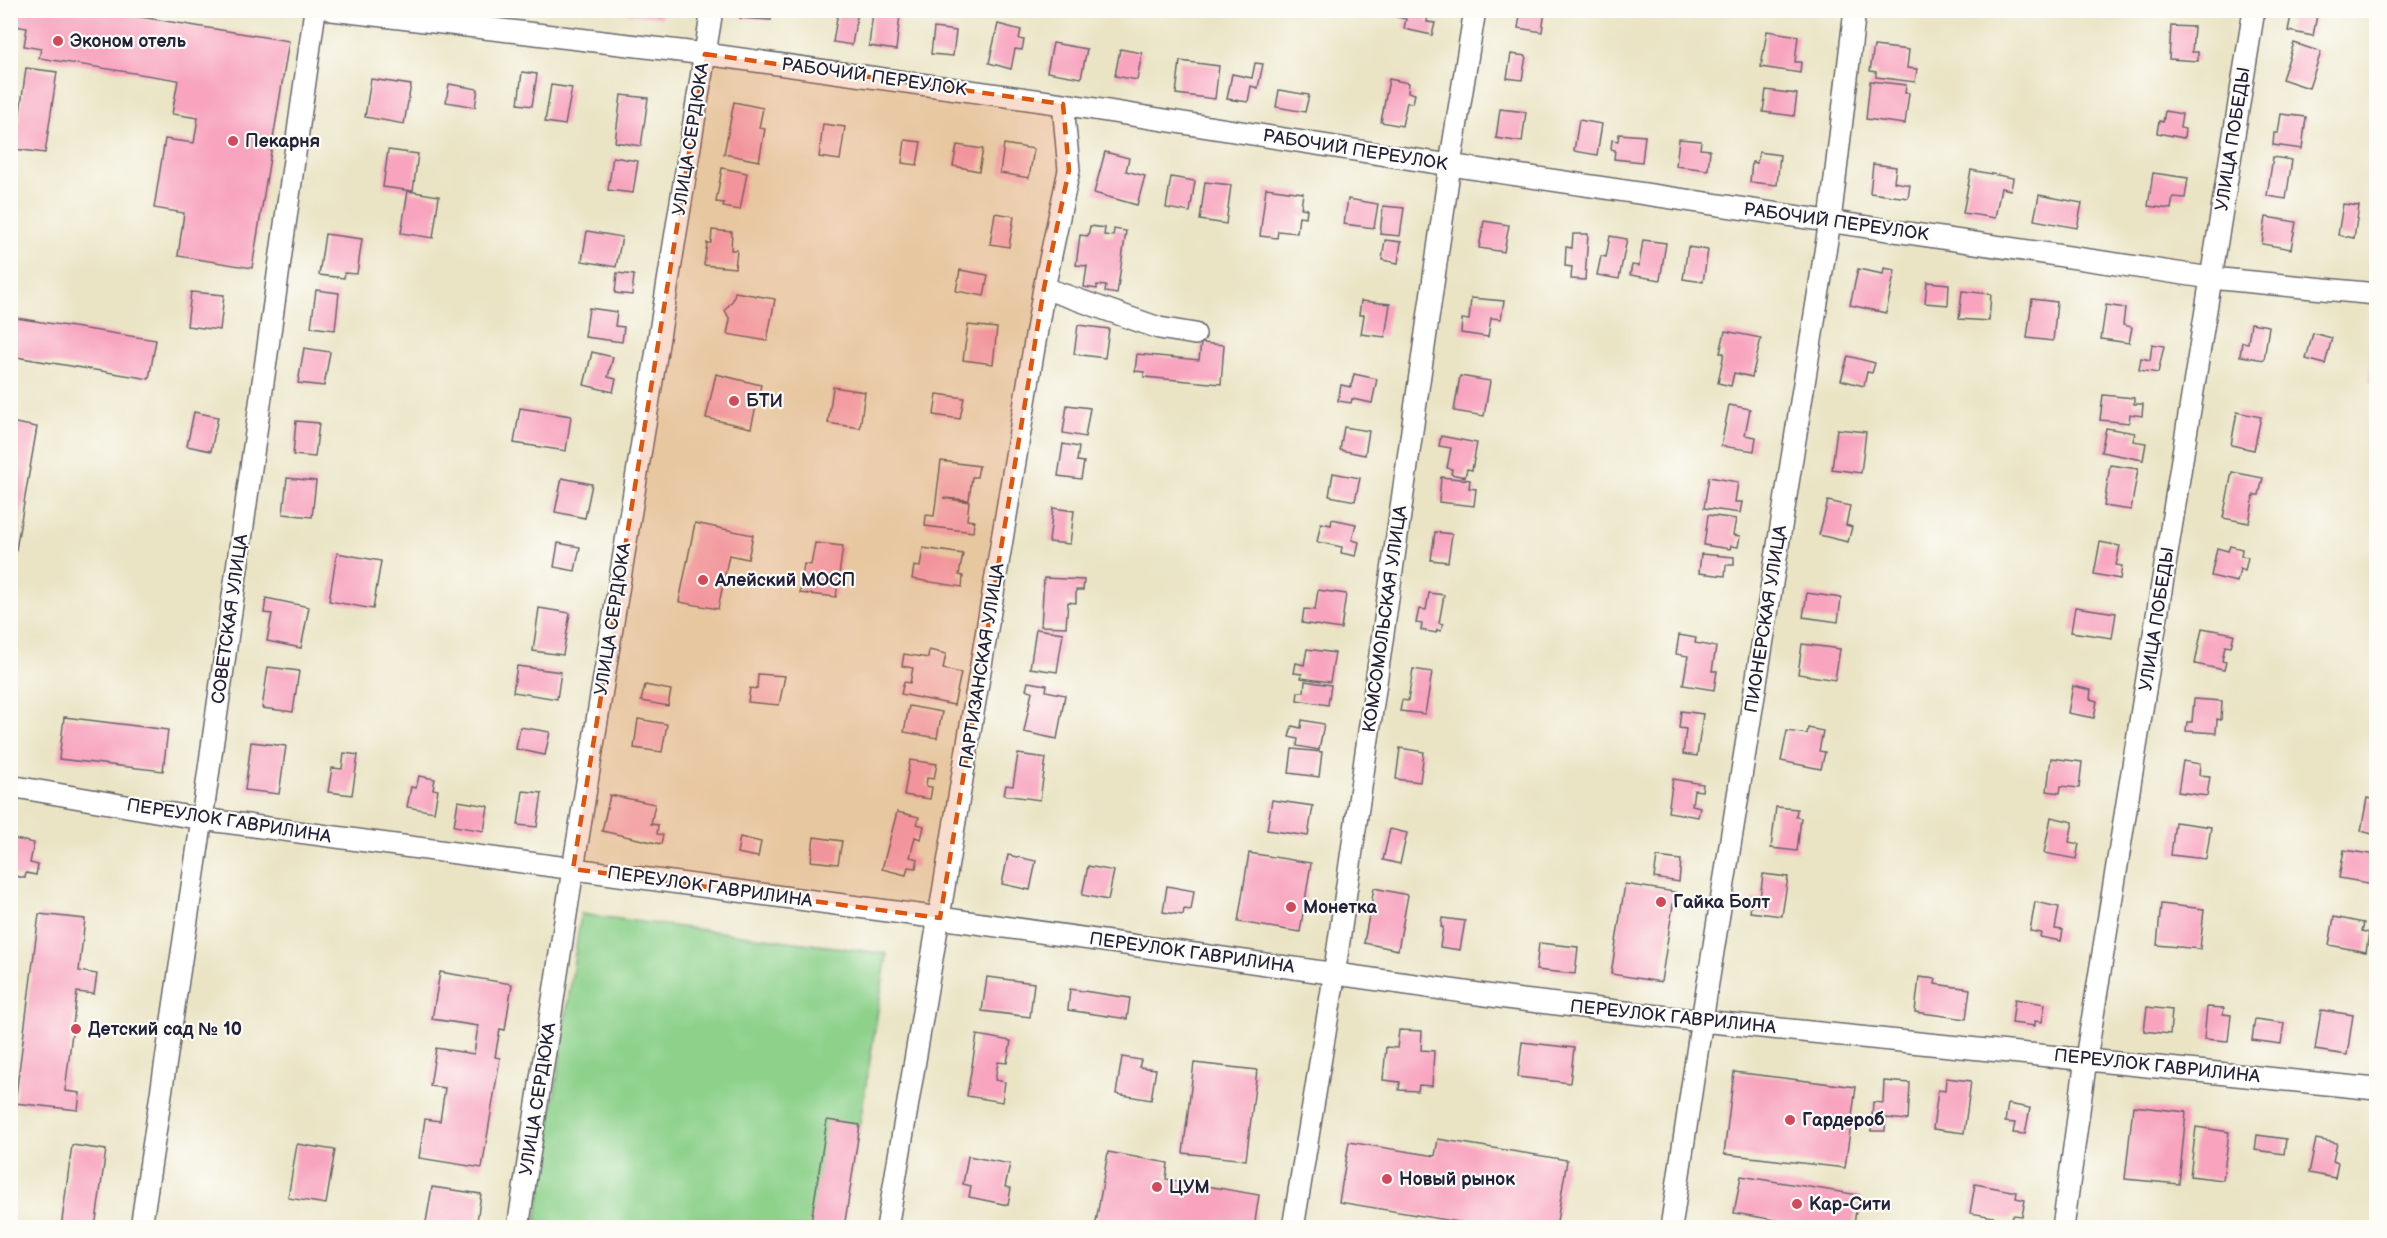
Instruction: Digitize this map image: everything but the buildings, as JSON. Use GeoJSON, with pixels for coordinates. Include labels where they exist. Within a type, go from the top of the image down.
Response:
{"type":"FeatureCollection","features":[{"type":"Feature","properties":{"kind":"street","name":"СОВЕТСКАЯ УЛИЦА"},"geometry":{"type":"LineString","coordinates":[[141,1227],[202,819],[315,10]]}},
{"type":"Feature","properties":{"kind":"street","name":"РАБОЧИЙ ПЕРЕУЛОК"},"geometry":{"type":"LineString","coordinates":[[332,10],[705,54],[1063,104],[1450,165],[2211,278],[2376,294]]}},
{"type":"Feature","properties":{"kind":"street","name":"УЛИЦА СЕРДЮКА"},"geometry":{"type":"LineString","coordinates":[[518,1227],[573,869],[712,10]]}},
{"type":"Feature","properties":{"kind":"street","name":"КОМСОМОЛЬСКАЯ УЛИЦА"},"geometry":{"type":"LineString","coordinates":[[1293,1227],[1334,973],[1450,165],[1475,10]]}},
{"type":"Feature","properties":{"kind":"street","name":"ПИОНЕРСКАЯ УЛИЦА"},"geometry":{"type":"LineString","coordinates":[[1671,1227],[1830,221],[1856,10]]}},
{"type":"Feature","properties":{"kind":"street","name":"УЛИЦА ПОБЕДЫ"},"geometry":{"type":"LineString","coordinates":[[2063,1227],[2086,1059],[2254,10]]}},
{"type":"Feature","properties":{"kind":"street","name":"ПАРТИЗАНСКАЯ УЛИЦА"},"geometry":{"type":"LineString","coordinates":[[887,1227],[1044,288],[1069,170],[1063,104]]}},
{"type":"Feature","properties":{"kind":"street"},"geometry":{"type":"LineString","coordinates":[[1044,288],[1159,327],[1196,334]]}},
{"type":"Feature","properties":{"kind":"street","name":"ПЕРЕУЛОК ГАВРИЛИНА"},"geometry":{"type":"LineString","coordinates":[[10,786],[202,819],[940,918],[1514,999],[1702,1021],[2376,1089]]}},
{"type":"Feature","properties":{"kind":"highlighted area"},"geometry":{"type":"Polygon","coordinates":[[[705,54],[1063,104],[1069,170],[1044,288],[940,918],[573,869],[705,54]]]}},
{"type":"Feature","properties":{"kind":"green space"},"geometry":{"type":"Polygon","coordinates":[[[581,914],[887,954],[843,1227],[535,1228],[581,914]]]}},
{"type":"Feature","properties":{"kind":"place","name":"Эконом отель"},"geometry":{"type":"Point","coordinates":[58,41]}},
{"type":"Feature","properties":{"kind":"place","name":"Пекарня"},"geometry":{"type":"Point","coordinates":[233,141]}},
{"type":"Feature","properties":{"kind":"place","name":"БТИ"},"geometry":{"type":"Point","coordinates":[734,401]}},
{"type":"Feature","properties":{"kind":"place","name":"Алейский МОСП"},"geometry":{"type":"Point","coordinates":[703,580]}},
{"type":"Feature","properties":{"kind":"place","name":"Гайка Болт"},"geometry":{"type":"Point","coordinates":[1661,902]}},
{"type":"Feature","properties":{"kind":"place","name":"Монетка"},"geometry":{"type":"Point","coordinates":[1291,907]}},
{"type":"Feature","properties":{"kind":"place","name":"Детский сад № 10"},"geometry":{"type":"Point","coordinates":[76,1029]}},
{"type":"Feature","properties":{"kind":"place","name":"Гардероб"},"geometry":{"type":"Point","coordinates":[1790,1120]}},
{"type":"Feature","properties":{"kind":"place","name":"Новый рынок"},"geometry":{"type":"Point","coordinates":[1387,1179]}},
{"type":"Feature","properties":{"kind":"place","name":"ЦУМ"},"geometry":{"type":"Point","coordinates":[1157,1187]}},
{"type":"Feature","properties":{"kind":"place","name":"Кар-Сити"},"geometry":{"type":"Point","coordinates":[1797,1204]}}]}
